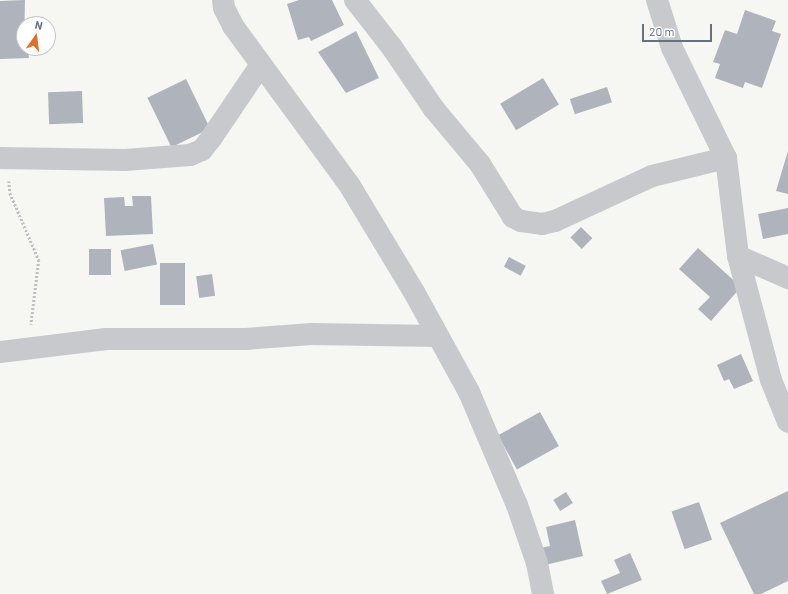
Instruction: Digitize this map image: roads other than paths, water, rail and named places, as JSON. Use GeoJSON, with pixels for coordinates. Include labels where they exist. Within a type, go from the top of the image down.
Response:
{"type":"FeatureCollection","features":[{"type":"Feature","properties":{"kind":"street"},"geometry":{"type":"LineString","coordinates":[[223,0],[224,8],[233,26],[260,66],[350,186],[414,292],[469,392],[488,433],[537,563],[543,594]]}},
{"type":"Feature","properties":{"kind":"street"},"geometry":{"type":"LineString","coordinates":[[355,0],[391,46],[434,109],[480,164],[514,217],[520,221],[542,224],[555,221],[652,176],[726,158]]}},
{"type":"Feature","properties":{"kind":"street"},"geometry":{"type":"LineString","coordinates":[[657,0],[672,48],[726,158],[738,256],[770,380],[788,422]]}},
{"type":"Feature","properties":{"kind":"street"},"geometry":{"type":"LineString","coordinates":[[10,159],[125,160],[190,155],[202,150],[260,66]]}},
{"type":"Feature","properties":{"kind":"street"},"geometry":{"type":"LineString","coordinates":[[738,256],[788,278]]}},
{"type":"Feature","properties":{"kind":"street"},"geometry":{"type":"LineString","coordinates":[[0,352],[106,339],[245,339],[312,334],[437,336]]}}]}
